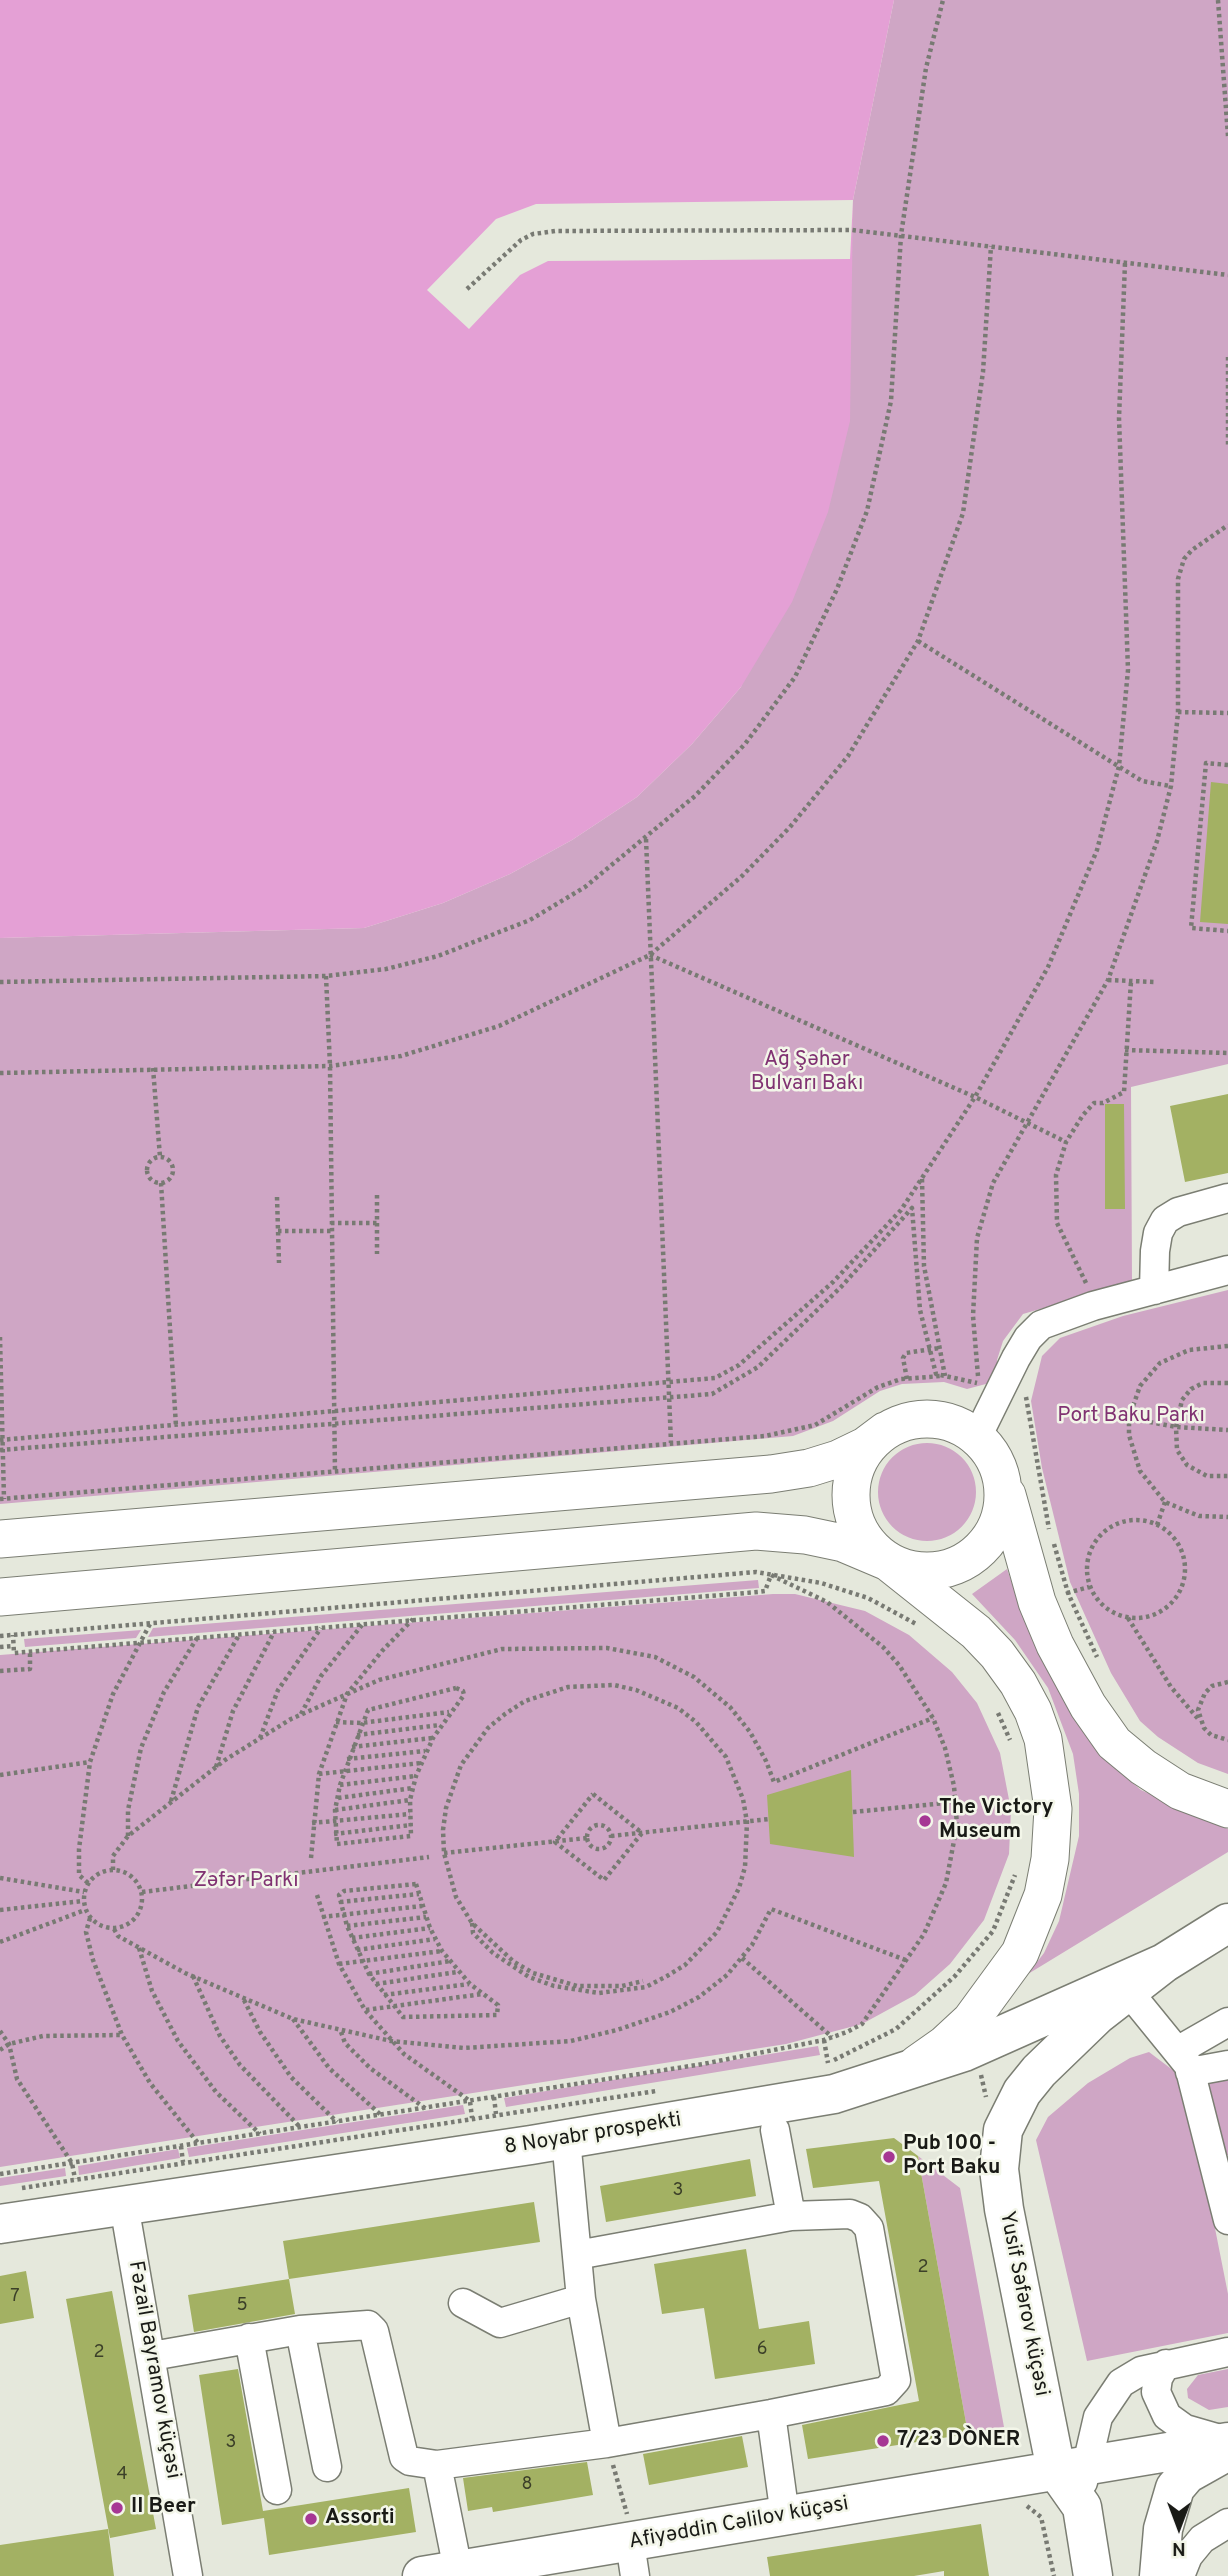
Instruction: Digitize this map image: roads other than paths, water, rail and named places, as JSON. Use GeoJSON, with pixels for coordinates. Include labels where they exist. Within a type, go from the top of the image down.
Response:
{"type":"FeatureCollection","features":[{"type":"Feature","properties":{"kind":"highway"},"geometry":{"type":"LineString","coordinates":[[1164,1963],[1228,1923]]}},
{"type":"Feature","properties":{"kind":"highway","name":"8 Noyabr prospekti"},"geometry":{"type":"LineString","coordinates":[[6,2207],[124,2205],[771,2107],[834,2094],[895,2077],[1012,2033],[1164,1963]]}},
{"type":"Feature","properties":{"kind":"highway","name":"Yusif Səfərov küçəsi"},"geometry":{"type":"LineString","coordinates":[[1093,2576],[1082,2507],[1004,2209],[1000,2151],[1003,2130],[1022,2092],[1097,2015],[1164,1963]]}},
{"type":"Feature","properties":{"kind":"highway","name":"Afiyəddin Cəlilov küçəsi"},"geometry":{"type":"LineString","coordinates":[[440,2573],[632,2559],[785,2516],[1228,2442]]}},
{"type":"Feature","properties":{"kind":"highway"},"geometry":{"type":"LineString","coordinates":[[1159,2576],[1163,2529],[1175,2488],[1187,2474],[1228,2451]]}},
{"type":"Feature","properties":{"kind":"main road"},"geometry":{"type":"LineString","coordinates":[[0,1539],[771,1474],[809,1468],[838,1458],[908,1421],[932,1419],[956,1424],[977,1437],[993,1455],[1037,1602],[1055,1645],[1088,1706],[1114,1743],[1143,1768],[1180,1791],[1228,1809]]}},
{"type":"Feature","properties":{"kind":"main road"},"geometry":{"type":"LineString","coordinates":[[885,1431],[866,1449],[854,1471],[850,1497],[855,1523],[868,1545],[976,1632],[997,1654],[1018,1683],[1033,1711],[1043,1740],[1053,1810],[1050,1859],[1042,1895],[1020,1953],[971,2020],[944,2045],[895,2077]]}},
{"type":"Feature","properties":{"kind":"main road"},"geometry":{"type":"LineString","coordinates":[[0,1597],[755,1531],[805,1535],[844,1543],[912,1571],[938,1571],[962,1564],[983,1549],[997,1528],[1004,1503],[1002,1478]]}},
{"type":"Feature","properties":{"kind":"street"},"geometry":{"type":"LineString","coordinates":[[1154,1290],[1156,1242],[1166,1220],[1178,1212],[1228,1198]]}},
{"type":"Feature","properties":{"kind":"street"},"geometry":{"type":"LineString","coordinates":[[977,1437],[1016,1357],[1028,1338],[1041,1325],[1061,1315],[1228,1270]]}},
{"type":"Feature","properties":{"kind":"street"},"geometry":{"type":"LineString","coordinates":[[1128,1991],[1185,2061],[1228,2220]]}},
{"type":"Feature","properties":{"kind":"street"},"geometry":{"type":"LineString","coordinates":[[1185,2061],[1228,2022]]}},
{"type":"Feature","properties":{"kind":"street"},"geometry":{"type":"LineString","coordinates":[[1185,2061],[1228,2065]]}},
{"type":"Feature","properties":{"kind":"street"},"geometry":{"type":"LineString","coordinates":[[775,2130],[791,2216]]}},
{"type":"Feature","properties":{"kind":"street"},"geometry":{"type":"LineString","coordinates":[[565,2139],[581,2299],[607,2443]]}},
{"type":"Feature","properties":{"kind":"street","name":"Fəzail Bayramov küçəsi"},"geometry":{"type":"LineString","coordinates":[[124,2205],[188,2576]]}},
{"type":"Feature","properties":{"kind":"street"},"geometry":{"type":"LineString","coordinates":[[152,2356],[300,2330],[360,2323],[374,2331],[404,2457],[410,2461],[437,2465],[607,2443],[771,2414],[886,2391],[897,2380],[869,2228],[860,2218],[850,2214],[791,2216],[577,2255]]}},
{"type":"Feature","properties":{"kind":"street"},"geometry":{"type":"LineString","coordinates":[[463,2303],[499,2323],[581,2299]]}},
{"type":"Feature","properties":{"kind":"street"},"geometry":{"type":"LineString","coordinates":[[300,2330],[327,2467]]}},
{"type":"Feature","properties":{"kind":"street"},"geometry":{"type":"LineString","coordinates":[[249,2339],[276,2490]]}},
{"type":"Feature","properties":{"kind":"street"},"geometry":{"type":"LineString","coordinates":[[1071,2467],[1107,2400],[1121,2383],[1141,2371],[1228,2352]]}},
{"type":"Feature","properties":{"kind":"street"},"geometry":{"type":"LineString","coordinates":[[1166,2364],[1158,2378],[1156,2392],[1167,2416],[1185,2429],[1228,2442]]}},
{"type":"Feature","properties":{"kind":"street"},"geometry":{"type":"LineString","coordinates":[[771,2414],[785,2516]]}},
{"type":"Feature","properties":{"kind":"street"},"geometry":{"type":"LineString","coordinates":[[437,2465],[440,2573]]}},
{"type":"Feature","properties":{"kind":"street"},"geometry":{"type":"LineString","coordinates":[[1180,2576],[1188,2556],[1202,2539],[1228,2523]]}},
{"type":"Feature","properties":{"kind":"place","name":"The Victory Museum"},"geometry":{"type":"Point","coordinates":[925,1821]}},
{"type":"Feature","properties":{"kind":"place","name":"Pub 100 - Port Baku"},"geometry":{"type":"Point","coordinates":[889,2157]}},
{"type":"Feature","properties":{"kind":"place","name":"7/23 DÒNER"},"geometry":{"type":"Point","coordinates":[883,2441]}},
{"type":"Feature","properties":{"kind":"place","name":"II Beer"},"geometry":{"type":"Point","coordinates":[117,2508]}},
{"type":"Feature","properties":{"kind":"place","name":"Assorti"},"geometry":{"type":"Point","coordinates":[311,2519]}},
{"type":"Feature","properties":{"kind":"park label","name":"Ağ Şəhər Bulvarı Bakı"},"geometry":{"type":"Point","coordinates":[807,1073]}},
{"type":"Feature","properties":{"kind":"park label","name":"Port Baku Parkı"},"geometry":{"type":"Point","coordinates":[1131,1417]}},
{"type":"Feature","properties":{"kind":"park label","name":"Zəfər Parkı"},"geometry":{"type":"Point","coordinates":[246,1882]}}]}
